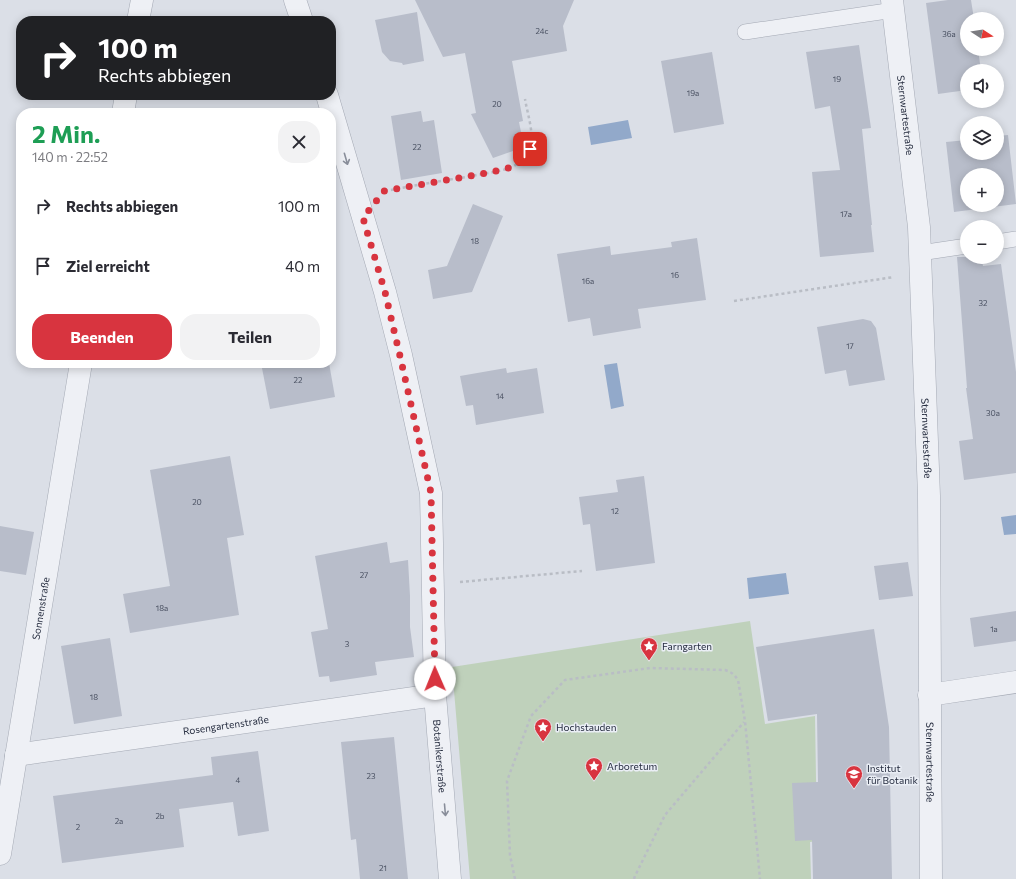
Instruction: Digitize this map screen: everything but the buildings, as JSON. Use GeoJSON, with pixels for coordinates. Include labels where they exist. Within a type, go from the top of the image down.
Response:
{"type":"FeatureCollection","features":[{"type":"Feature","properties":{"kind":"street"},"geometry":{"type":"LineString","coordinates":[[139,16],[142,0]]}},
{"type":"Feature","properties":{"kind":"street"},"geometry":{"type":"LineString","coordinates":[[295,0],[300,16]]}},
{"type":"Feature","properties":{"kind":"street","name":"Sternwartestraße"},"geometry":{"type":"LineString","coordinates":[[893,5],[919,227],[929,496],[931,879]]}},
{"type":"Feature","properties":{"kind":"street","name":"Botanikerstraße"},"geometry":{"type":"LineString","coordinates":[[336,126],[385,292],[431,493],[435,695],[450,879]]}},
{"type":"Feature","properties":{"kind":"street","name":"Sonnenstraße"},"geometry":{"type":"LineString","coordinates":[[0,854],[80,368]]}},
{"type":"Feature","properties":{"kind":"street"},"geometry":{"type":"LineString","coordinates":[[929,695],[1016,682]]}},
{"type":"Feature","properties":{"kind":"street","name":"Rosengartenstraße"},"geometry":{"type":"LineString","coordinates":[[16,755],[435,695]]}},
{"type":"Feature","properties":{"kind":"lane"},"geometry":{"type":"LineString","coordinates":[[745,32],[893,5]]}},
{"type":"Feature","properties":{"kind":"lane"},"geometry":{"type":"LineString","coordinates":[[1004,241],[1016,239]]}},
{"type":"Feature","properties":{"kind":"lane"},"geometry":{"type":"LineString","coordinates":[[920,263],[960,249]]}},
{"type":"Feature","properties":{"kind":"path"},"geometry":{"type":"LineString","coordinates":[[363,218],[384,191],[481,174],[512,167],[519,163],[526,157],[532,143],[532,134],[525,99]]}},
{"type":"Feature","properties":{"kind":"path"},"geometry":{"type":"LineString","coordinates":[[734,301],[920,263]]}},
{"type":"Feature","properties":{"kind":"path"},"geometry":{"type":"LineString","coordinates":[[433,584],[582,571]]}},
{"type":"Feature","properties":{"kind":"path"},"geometry":{"type":"LineString","coordinates":[[515,879],[510,855],[507,781],[531,716],[565,680],[650,668],[725,670],[735,675],[738,680],[745,721],[760,879]]}},
{"type":"Feature","properties":{"kind":"path"},"geometry":{"type":"LineString","coordinates":[[634,879],[665,815],[745,721]]}},
{"type":"Feature","properties":{"kind":"green space"},"geometry":{"type":"Polygon","coordinates":[[[750,621],[765,724],[815,716],[817,841],[810,842],[811,879],[470,879],[452,667],[750,621]]]}},
{"type":"Feature","properties":{"kind":"water"},"geometry":{"type":"Polygon","coordinates":[[[628,120],[632,138],[591,145],[588,127],[628,120]]]}},
{"type":"Feature","properties":{"kind":"water"},"geometry":{"type":"Polygon","coordinates":[[[617,363],[624,406],[611,409],[604,365],[617,363]]]}},
{"type":"Feature","properties":{"kind":"water"},"geometry":{"type":"Polygon","coordinates":[[[1016,515],[1016,534],[1004,535],[1001,517],[1016,515]]]}},
{"type":"Feature","properties":{"kind":"water"},"geometry":{"type":"Polygon","coordinates":[[[786,573],[789,594],[749,599],[747,578],[786,573]]]}},
{"type":"Feature","properties":{"kind":"place","name":"Farngarten"},"geometry":{"type":"Point","coordinates":[649,661]}},
{"type":"Feature","properties":{"kind":"place","name":"Hochstauden"},"geometry":{"type":"Point","coordinates":[543,742]}},
{"type":"Feature","properties":{"kind":"place","name":"Arboretum"},"geometry":{"type":"Point","coordinates":[594,781]}},
{"type":"Feature","properties":{"kind":"place","name":"Institut für Botanik"},"geometry":{"type":"Point","coordinates":[854,789]}},
{"type":"Feature","properties":{"kind":"route"},"geometry":{"type":"LineString","coordinates":[[435,679],[431,493],[385,292],[363,218],[384,191],[512,167],[526,157],[530,149]]}}]}
